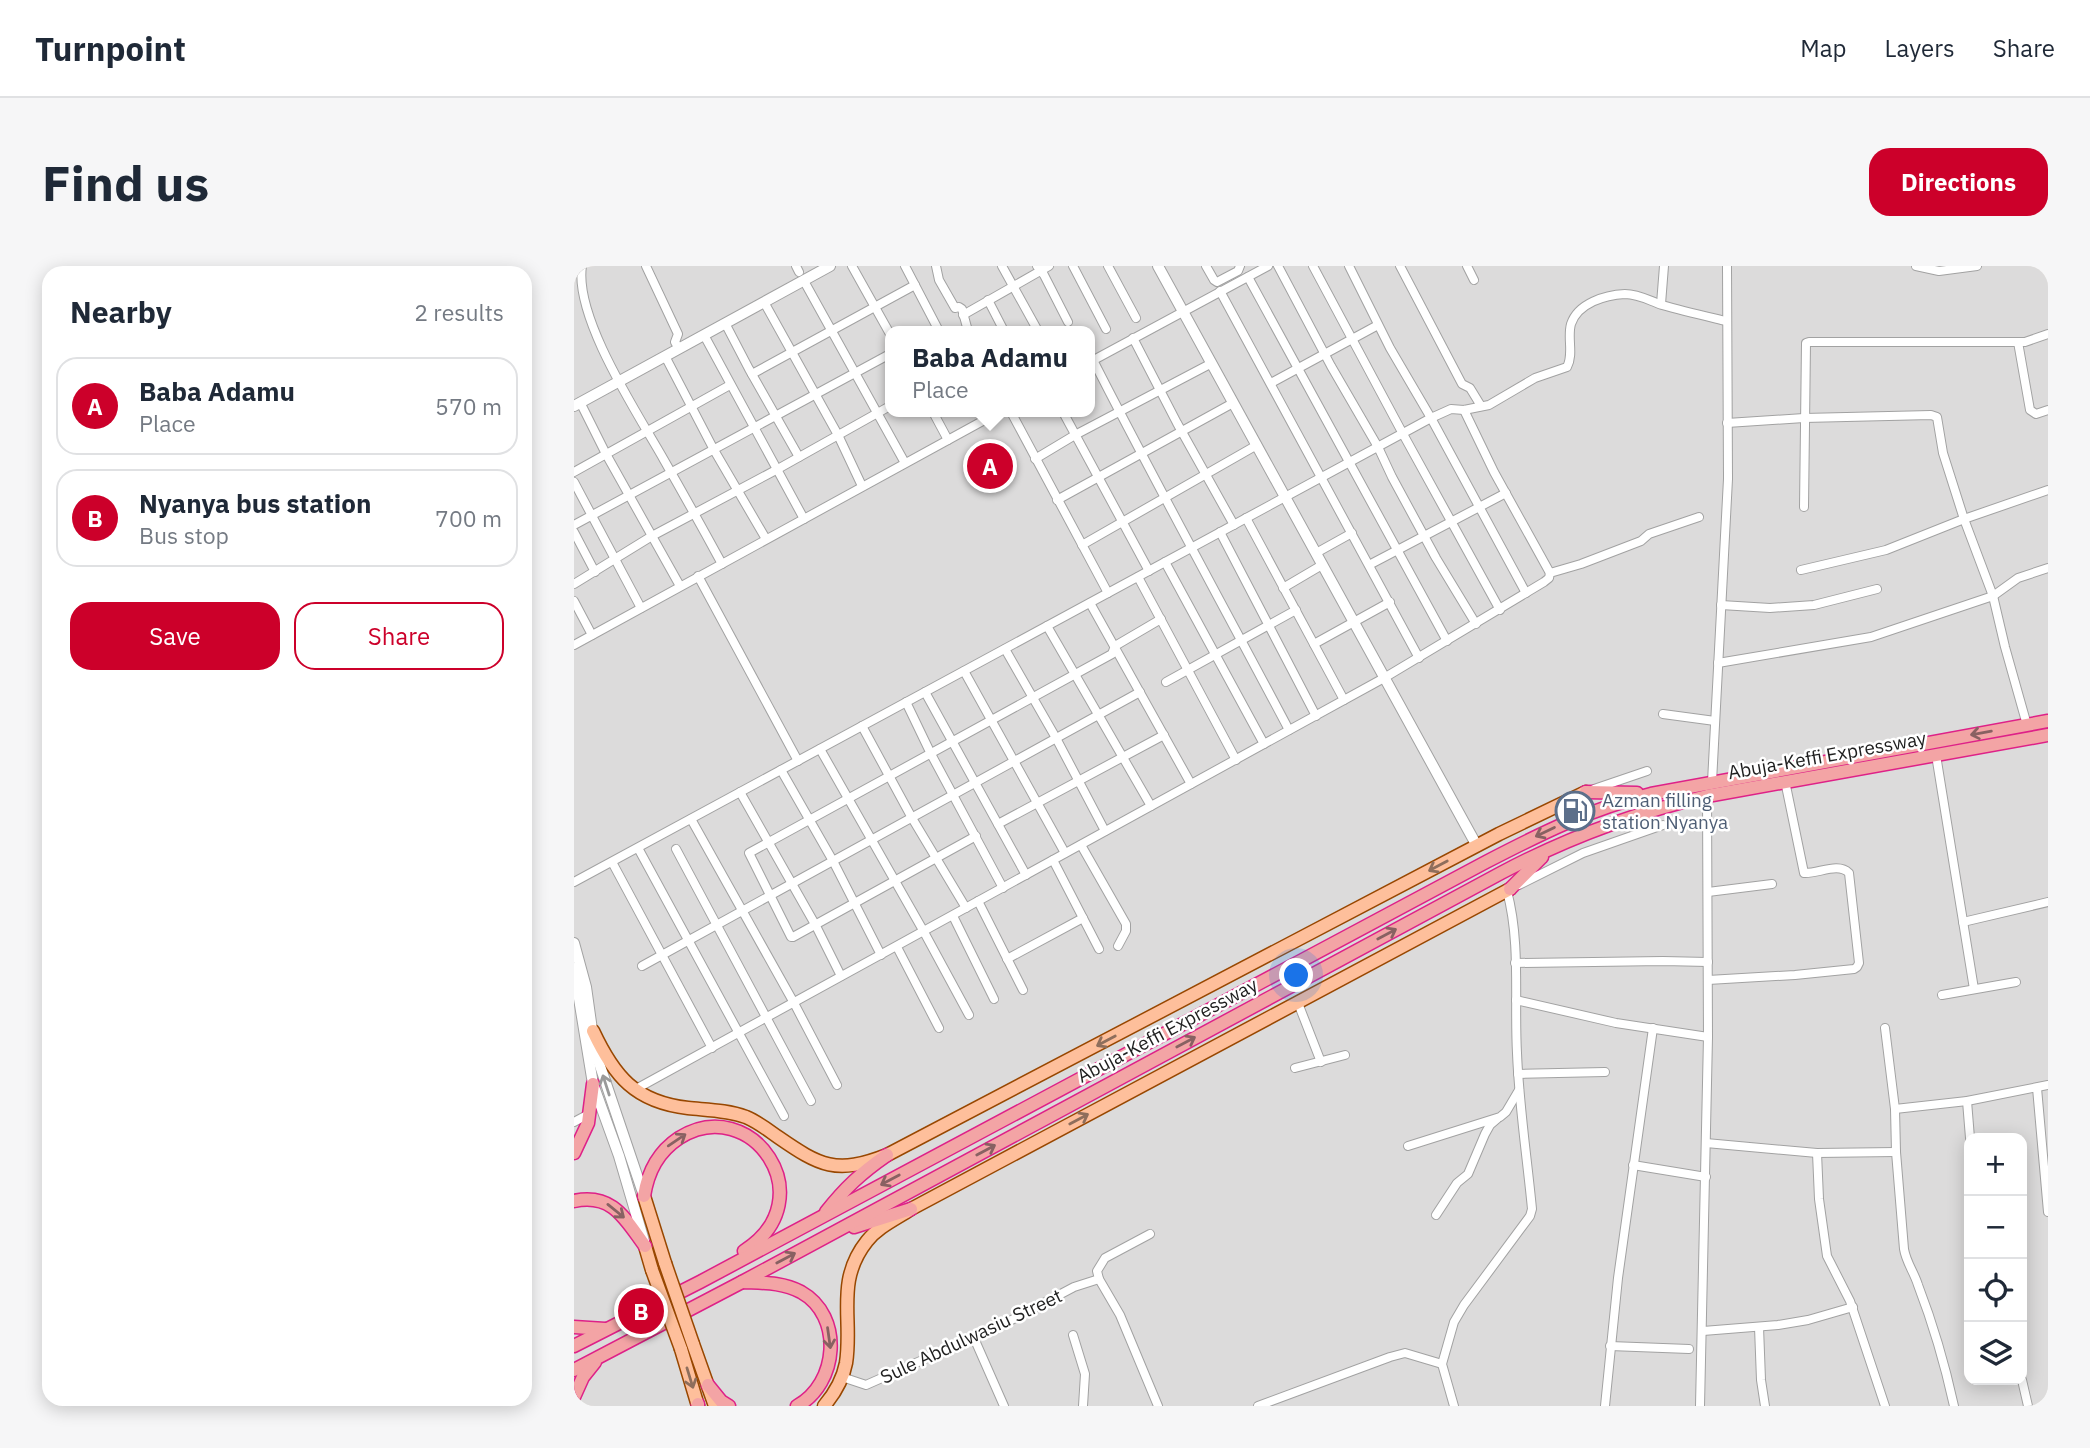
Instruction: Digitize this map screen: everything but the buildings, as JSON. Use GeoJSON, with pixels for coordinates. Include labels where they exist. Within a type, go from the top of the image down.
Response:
{"type":"FeatureCollection","features":[{"type":"Feature","properties":{"kind":"highway","name":"Abuja-Keffi Expressway"},"geometry":{"type":"LineString","coordinates":[[574,1346],[700,1282],[1540,834],[1591,812],[1651,794],[2048,721]]}},
{"type":"Feature","properties":{"kind":"highway","name":"Abuja-Keffi Expressway"},"geometry":{"type":"LineString","coordinates":[[574,1370],[1555,846],[1613,822],[1707,796],[2048,735]]}},
{"type":"Feature","properties":{"kind":"highway"},"geometry":{"type":"LineString","coordinates":[[1586,792],[1651,794]]}},
{"type":"Feature","properties":{"kind":"highway"},"geometry":{"type":"LineString","coordinates":[[1508,890],[1555,846]]}},
{"type":"Feature","properties":{"kind":"highway"},"geometry":{"type":"LineString","coordinates":[[574,1153],[583,1136],[593,1084]]}},
{"type":"Feature","properties":{"kind":"highway"},"geometry":{"type":"LineString","coordinates":[[643,1196],[648,1177],[669,1144],[698,1129],[722,1127],[745,1135],[755,1141],[770,1159],[780,1189],[773,1223],[754,1245],[700,1282]]}},
{"type":"Feature","properties":{"kind":"highway"},"geometry":{"type":"LineString","coordinates":[[822,1216],[858,1175],[887,1155]]}},
{"type":"Feature","properties":{"kind":"highway"},"geometry":{"type":"LineString","coordinates":[[574,1200],[595,1199],[611,1205],[625,1217],[645,1246]]}},
{"type":"Feature","properties":{"kind":"highway"},"geometry":{"type":"LineString","coordinates":[[836,1230],[876,1221],[911,1209]]}},
{"type":"Feature","properties":{"kind":"highway"},"geometry":{"type":"LineString","coordinates":[[742,1282],[774,1283],[790,1287],[811,1299],[825,1319],[831,1343],[828,1365],[812,1395],[797,1406]]}},
{"type":"Feature","properties":{"kind":"highway"},"geometry":{"type":"LineString","coordinates":[[574,1327],[606,1329]]}},
{"type":"Feature","properties":{"kind":"highway"},"geometry":{"type":"LineString","coordinates":[[574,1397],[583,1377],[600,1355]]}},
{"type":"Feature","properties":{"kind":"highway"},"geometry":{"type":"LineString","coordinates":[[708,1385],[721,1401],[729,1406]]}},
{"type":"Feature","properties":{"kind":"main road","name":"Abuja-Keffi Expressway"},"geometry":{"type":"LineString","coordinates":[[636,1090],[668,1104],[752,1119],[805,1156],[825,1164],[854,1166],[887,1155],[1477,846],[1586,792]]}},
{"type":"Feature","properties":{"kind":"main road","name":"Abuja-Keffi Expressway"},"geometry":{"type":"LineString","coordinates":[[842,1377],[847,1342],[846,1293],[851,1268],[867,1240],[881,1228],[911,1209],[1508,890]]}},
{"type":"Feature","properties":{"kind":"main road"},"geometry":{"type":"LineString","coordinates":[[593,1031],[611,1066],[636,1090]]}},
{"type":"Feature","properties":{"kind":"main road"},"geometry":{"type":"LineString","coordinates":[[643,1196],[665,1263],[687,1347],[698,1405]]}},
{"type":"Feature","properties":{"kind":"main road"},"geometry":{"type":"LineString","coordinates":[[645,1246],[652,1270],[687,1347],[708,1385],[715,1406]]}},
{"type":"Feature","properties":{"kind":"main road"},"geometry":{"type":"LineString","coordinates":[[824,1406],[842,1377]]}},
{"type":"Feature","properties":{"kind":"street"},"geometry":{"type":"LineString","coordinates":[[582,266],[581,284],[594,330],[619,381],[722,564]]}},
{"type":"Feature","properties":{"kind":"street"},"geometry":{"type":"LineString","coordinates":[[646,266],[678,334],[675,342],[679,349]]}},
{"type":"Feature","properties":{"kind":"street"},"geometry":{"type":"LineString","coordinates":[[680,586],[577,404],[764,302],[800,273],[830,266]]}},
{"type":"Feature","properties":{"kind":"street"},"geometry":{"type":"LineString","coordinates":[[852,266],[885,326]]}},
{"type":"Feature","properties":{"kind":"street"},"geometry":{"type":"LineString","coordinates":[[905,266],[933,326]]}},
{"type":"Feature","properties":{"kind":"street"},"geometry":{"type":"LineString","coordinates":[[936,266],[939,280],[955,308],[959,307],[967,326]]}},
{"type":"Feature","properties":{"kind":"street"},"geometry":{"type":"LineString","coordinates":[[1002,266],[1035,326]]}},
{"type":"Feature","properties":{"kind":"street"},"geometry":{"type":"LineString","coordinates":[[963,314],[1038,269],[1049,266]]}},
{"type":"Feature","properties":{"kind":"street"},"geometry":{"type":"LineString","coordinates":[[1073,266],[1106,329]]}},
{"type":"Feature","properties":{"kind":"street"},"geometry":{"type":"LineString","coordinates":[[1108,266],[1136,318]]}},
{"type":"Feature","properties":{"kind":"street"},"geometry":{"type":"LineString","coordinates":[[1158,266],[1477,846]]}},
{"type":"Feature","properties":{"kind":"street"},"geometry":{"type":"LineString","coordinates":[[1206,266],[1217,282],[1238,271],[1240,266]]}},
{"type":"Feature","properties":{"kind":"street"},"geometry":{"type":"LineString","coordinates":[[1095,359],[1268,266]]}},
{"type":"Feature","properties":{"kind":"street"},"geometry":{"type":"LineString","coordinates":[[1278,266],[1425,537],[1476,624]]}},
{"type":"Feature","properties":{"kind":"street"},"geometry":{"type":"LineString","coordinates":[[1313,266],[1500,610]]}},
{"type":"Feature","properties":{"kind":"street"},"geometry":{"type":"LineString","coordinates":[[1349,266],[1378,325],[1526,593]]}},
{"type":"Feature","properties":{"kind":"street"},"geometry":{"type":"LineString","coordinates":[[1400,266],[1462,384],[1470,388],[1481,406]]}},
{"type":"Feature","properties":{"kind":"street"},"geometry":{"type":"LineString","coordinates":[[1467,266],[1474,280]]}},
{"type":"Feature","properties":{"kind":"street"},"geometry":{"type":"LineString","coordinates":[[1661,304],[1664,266]]}},
{"type":"Feature","properties":{"kind":"street"},"geometry":{"type":"LineString","coordinates":[[1712,782],[1728,478],[1727,266]]}},
{"type":"Feature","properties":{"kind":"street"},"geometry":{"type":"LineString","coordinates":[[1916,266],[1939,271],[1977,266]]}},
{"type":"Feature","properties":{"kind":"street"},"geometry":{"type":"LineString","coordinates":[[1038,269],[1045,275],[1068,322]]}},
{"type":"Feature","properties":{"kind":"street"},"geometry":{"type":"LineString","coordinates":[[800,273],[905,463]]}},
{"type":"Feature","properties":{"kind":"street"},"geometry":{"type":"LineString","coordinates":[[1248,277],[1447,641]]}},
{"type":"Feature","properties":{"kind":"street"},"geometry":{"type":"LineString","coordinates":[[752,374],[915,285]]}},
{"type":"Feature","properties":{"kind":"street"},"geometry":{"type":"LineString","coordinates":[[1220,291],[1419,658]]}},
{"type":"Feature","properties":{"kind":"street"},"geometry":{"type":"LineString","coordinates":[[574,883],[1431,418],[1451,409],[1464,410],[1489,405],[1535,378],[1567,367],[1570,359],[1571,325],[1580,308],[1598,300],[1624,294],[1726,321]]}},
{"type":"Feature","properties":{"kind":"street"},"geometry":{"type":"LineString","coordinates":[[988,300],[1001,326]]}},
{"type":"Feature","properties":{"kind":"street"},"geometry":{"type":"LineString","coordinates":[[764,302],[838,435],[862,486]]}},
{"type":"Feature","properties":{"kind":"street"},"geometry":{"type":"LineString","coordinates":[[725,323],[799,457]]}},
{"type":"Feature","properties":{"kind":"street"},"geometry":{"type":"LineString","coordinates":[[1271,383],[1378,325]]}},
{"type":"Feature","properties":{"kind":"street"},"geometry":{"type":"LineString","coordinates":[[1804,507],[1805,346],[1810,342],[2018,342],[2030,341],[2048,334]]}},
{"type":"Feature","properties":{"kind":"street"},"geometry":{"type":"LineString","coordinates":[[704,335],[804,519]]}},
{"type":"Feature","properties":{"kind":"street"},"geometry":{"type":"LineString","coordinates":[[1133,338],[1234,525]]}},
{"type":"Feature","properties":{"kind":"street"},"geometry":{"type":"LineString","coordinates":[[2018,342],[2031,410],[2036,414],[2048,410]]}},
{"type":"Feature","properties":{"kind":"street"},"geometry":{"type":"LineString","coordinates":[[665,356],[714,450],[766,539]]}},
{"type":"Feature","properties":{"kind":"street"},"geometry":{"type":"LineString","coordinates":[[574,525],[885,357]]}},
{"type":"Feature","properties":{"kind":"street"},"geometry":{"type":"LineString","coordinates":[[1035,459],[1212,363]]}},
{"type":"Feature","properties":{"kind":"street"},"geometry":{"type":"LineString","coordinates":[[1095,368],[1289,730]]}},
{"type":"Feature","properties":{"kind":"street"},"geometry":{"type":"LineString","coordinates":[[574,472],[730,385]]}},
{"type":"Feature","properties":{"kind":"street"},"geometry":{"type":"LineString","coordinates":[[1057,499],[1233,403]]}},
{"type":"Feature","properties":{"kind":"street"},"geometry":{"type":"LineString","coordinates":[[574,584],[652,536],[885,408]]}},
{"type":"Feature","properties":{"kind":"street"},"geometry":{"type":"LineString","coordinates":[[636,1090],[1384,678],[1549,578],[1550,573],[1464,410]]}},
{"type":"Feature","properties":{"kind":"street"},"geometry":{"type":"LineString","coordinates":[[936,417],[948,440]]}},
{"type":"Feature","properties":{"kind":"street"},"geometry":{"type":"LineString","coordinates":[[574,645],[948,440],[981,417]]}},
{"type":"Feature","properties":{"kind":"street"},"geometry":{"type":"LineString","coordinates":[[1014,417],[1108,593]]}},
{"type":"Feature","properties":{"kind":"street"},"geometry":{"type":"LineString","coordinates":[[1066,417],[1149,571]]}},
{"type":"Feature","properties":{"kind":"street"},"geometry":{"type":"LineString","coordinates":[[1727,423],[1804,418],[1937,417],[1943,453],[1993,596],[2027,725]]}},
{"type":"Feature","properties":{"kind":"street"},"geometry":{"type":"LineString","coordinates":[[1082,544],[1257,445]]}},
{"type":"Feature","properties":{"kind":"street"},"geometry":{"type":"LineString","coordinates":[[574,482],[640,608]]}},
{"type":"Feature","properties":{"kind":"street"},"geometry":{"type":"LineString","coordinates":[[1801,570],[1886,550],[2048,490]]}},
{"type":"Feature","properties":{"kind":"street"},"geometry":{"type":"LineString","coordinates":[[1370,565],[1506,493]]}},
{"type":"Feature","properties":{"kind":"street"},"geometry":{"type":"LineString","coordinates":[[1550,573],[1581,564],[1641,541],[1649,534],[1699,517]]}},
{"type":"Feature","properties":{"kind":"street"},"geometry":{"type":"LineString","coordinates":[[1246,518],[1344,700]]}},
{"type":"Feature","properties":{"kind":"street"},"geometry":{"type":"LineString","coordinates":[[574,532],[595,572]]}},
{"type":"Feature","properties":{"kind":"street"},"geometry":{"type":"LineString","coordinates":[[1220,532],[1316,716]]}},
{"type":"Feature","properties":{"kind":"street"},"geometry":{"type":"LineString","coordinates":[[1316,553],[1352,533]]}},
{"type":"Feature","properties":{"kind":"street"},"geometry":{"type":"LineString","coordinates":[[1165,562],[1264,744]]}},
{"type":"Feature","properties":{"kind":"street"},"geometry":{"type":"LineString","coordinates":[[1283,588],[1322,565]]}},
{"type":"Feature","properties":{"kind":"street"},"geometry":{"type":"LineString","coordinates":[[1718,663],[1871,637],[1993,596],[2018,578],[2048,568]]}},
{"type":"Feature","properties":{"kind":"street"},"geometry":{"type":"LineString","coordinates":[[698,576],[799,761]]}},
{"type":"Feature","properties":{"kind":"street"},"geometry":{"type":"LineString","coordinates":[[1138,577],[1236,760]]}},
{"type":"Feature","properties":{"kind":"street"},"geometry":{"type":"LineString","coordinates":[[1721,605],[1770,608],[1814,605],[1877,589]]}},
{"type":"Feature","properties":{"kind":"street"},"geometry":{"type":"LineString","coordinates":[[574,601],[592,635]]}},
{"type":"Feature","properties":{"kind":"street"},"geometry":{"type":"LineString","coordinates":[[1314,644],[1390,602]]}},
{"type":"Feature","properties":{"kind":"street"},"geometry":{"type":"LineString","coordinates":[[1090,603],[1191,784]]}},
{"type":"Feature","properties":{"kind":"street"},"geometry":{"type":"LineString","coordinates":[[1166,682],[1296,611]]}},
{"type":"Feature","properties":{"kind":"street"},"geometry":{"type":"LineString","coordinates":[[976,836],[796,937],[791,937],[749,853],[1034,699],[1112,654],[1115,646],[1161,619]]}},
{"type":"Feature","properties":{"kind":"street"},"geometry":{"type":"LineString","coordinates":[[1047,626],[1151,807]]}},
{"type":"Feature","properties":{"kind":"street"},"geometry":{"type":"LineString","coordinates":[[1005,649],[1105,831]]}},
{"type":"Feature","properties":{"kind":"street"},"geometry":{"type":"LineString","coordinates":[[964,671],[1065,853]]}},
{"type":"Feature","properties":{"kind":"street"},"geometry":{"type":"LineString","coordinates":[[925,692],[1026,875]]}},
{"type":"Feature","properties":{"kind":"street"},"geometry":{"type":"LineString","coordinates":[[642,966],[1140,692]]}},
{"type":"Feature","properties":{"kind":"street"},"geometry":{"type":"LineString","coordinates":[[906,702],[1003,888]]}},
{"type":"Feature","properties":{"kind":"street"},"geometry":{"type":"LineString","coordinates":[[1663,714],[1715,721]]}},
{"type":"Feature","properties":{"kind":"street"},"geometry":{"type":"LineString","coordinates":[[862,726],[912,818],[966,908]]}},
{"type":"Feature","properties":{"kind":"street"},"geometry":{"type":"LineString","coordinates":[[999,824],[1164,735]]}},
{"type":"Feature","properties":{"kind":"street"},"geometry":{"type":"LineString","coordinates":[[820,749],[969,1015]]}},
{"type":"Feature","properties":{"kind":"street"},"geometry":{"type":"LineString","coordinates":[[1937,755],[1974,989]]}},
{"type":"Feature","properties":{"kind":"street"},"geometry":{"type":"LineString","coordinates":[[781,770],[833,861],[881,955]]}},
{"type":"Feature","properties":{"kind":"street"},"geometry":{"type":"LineString","coordinates":[[1586,792],[1647,771]]}},
{"type":"Feature","properties":{"kind":"street"},"geometry":{"type":"LineString","coordinates":[[1708,980],[1795,975],[1854,968],[1859,963],[1849,873],[1840,868],[1804,873],[1784,781]]}},
{"type":"Feature","properties":{"kind":"street"},"geometry":{"type":"LineString","coordinates":[[740,792],[816,926],[841,976]]}},
{"type":"Feature","properties":{"kind":"street"},"geometry":{"type":"LineString","coordinates":[[1700,1406],[1708,1037],[1707,796]]}},
{"type":"Feature","properties":{"kind":"street"},"geometry":{"type":"LineString","coordinates":[[691,819],[837,1085]]}},
{"type":"Feature","properties":{"kind":"street"},"geometry":{"type":"LineString","coordinates":[[1454,1406],[1443,1364],[1454,1322],[1530,1216],[1532,1209],[1519,1090],[1515,963],[1508,890],[1583,853],[1663,825]]}},
{"type":"Feature","properties":{"kind":"street"},"geometry":{"type":"LineString","coordinates":[[1081,845],[1126,924],[1127,929],[1118,946]]}},
{"type":"Feature","properties":{"kind":"street"},"geometry":{"type":"LineString","coordinates":[[638,848],[784,1116]]}},
{"type":"Feature","properties":{"kind":"street"},"geometry":{"type":"LineString","coordinates":[[676,849],[811,1101]]}},
{"type":"Feature","properties":{"kind":"street"},"geometry":{"type":"LineString","coordinates":[[1053,860],[1099,949]]}},
{"type":"Feature","properties":{"kind":"street"},"geometry":{"type":"LineString","coordinates":[[612,862],[712,1048]]}},
{"type":"Feature","properties":{"kind":"street"},"geometry":{"type":"LineString","coordinates":[[1707,892],[1772,884]]}},
{"type":"Feature","properties":{"kind":"street"},"geometry":{"type":"LineString","coordinates":[[978,901],[1023,990]]}},
{"type":"Feature","properties":{"kind":"street"},"geometry":{"type":"LineString","coordinates":[[1963,922],[2048,902]]}},
{"type":"Feature","properties":{"kind":"street"},"geometry":{"type":"LineString","coordinates":[[953,916],[993,999]]}},
{"type":"Feature","properties":{"kind":"street"},"geometry":{"type":"LineString","coordinates":[[1007,960],[1083,918]]}},
{"type":"Feature","properties":{"kind":"street"},"geometry":{"type":"LineString","coordinates":[[574,943],[586,987],[600,1068],[643,1196]]}},
{"type":"Feature","properties":{"kind":"street"},"geometry":{"type":"LineString","coordinates":[[897,947],[939,1028]]}},
{"type":"Feature","properties":{"kind":"street"},"geometry":{"type":"LineString","coordinates":[[1515,963],[1708,962]]}},
{"type":"Feature","properties":{"kind":"street"},"geometry":{"type":"LineString","coordinates":[[574,968],[593,1084],[619,1156],[645,1246]]}},
{"type":"Feature","properties":{"kind":"street"},"geometry":{"type":"LineString","coordinates":[[1942,995],[2016,982]]}},
{"type":"Feature","properties":{"kind":"street"},"geometry":{"type":"LineString","coordinates":[[1516,1000],[1577,1015],[1708,1037]]}},
{"type":"Feature","properties":{"kind":"street"},"geometry":{"type":"LineString","coordinates":[[1298,1003],[1321,1062]]}},
{"type":"Feature","properties":{"kind":"street"},"geometry":{"type":"LineString","coordinates":[[1605,1406],[1633,1165],[1653,1028]]}},
{"type":"Feature","properties":{"kind":"street"},"geometry":{"type":"LineString","coordinates":[[1885,1028],[1895,1109],[1905,1258],[1917,1282],[1942,1358],[1954,1406]]}},
{"type":"Feature","properties":{"kind":"street"},"geometry":{"type":"LineString","coordinates":[[1295,1069],[1345,1055]]}},
{"type":"Feature","properties":{"kind":"street"},"geometry":{"type":"LineString","coordinates":[[1518,1074],[1605,1072]]}},
{"type":"Feature","properties":{"kind":"street"},"geometry":{"type":"LineString","coordinates":[[1895,1109],[1967,1101],[2048,1085]]}},
{"type":"Feature","properties":{"kind":"street"},"geometry":{"type":"LineString","coordinates":[[2037,1088],[2048,1210]]}},
{"type":"Feature","properties":{"kind":"street"},"geometry":{"type":"LineString","coordinates":[[1436,1215],[1457,1183],[1468,1174],[1490,1125],[1506,1112],[1519,1090]]}},
{"type":"Feature","properties":{"kind":"street"},"geometry":{"type":"LineString","coordinates":[[1967,1101],[1970,1133]]}},
{"type":"Feature","properties":{"kind":"street"},"geometry":{"type":"LineString","coordinates":[[574,1122],[589,1114]]}},
{"type":"Feature","properties":{"kind":"street"},"geometry":{"type":"LineString","coordinates":[[1408,1146],[1500,1117]]}},
{"type":"Feature","properties":{"kind":"street"},"geometry":{"type":"LineString","coordinates":[[1706,1143],[1817,1153],[1896,1152]]}},
{"type":"Feature","properties":{"kind":"street"},"geometry":{"type":"LineString","coordinates":[[1817,1153],[1819,1199],[1827,1256],[1853,1307],[1885,1406]]}},
{"type":"Feature","properties":{"kind":"street"},"geometry":{"type":"LineString","coordinates":[[1633,1165],[1706,1177]]}},
{"type":"Feature","properties":{"kind":"street"},"geometry":{"type":"LineString","coordinates":[[1150,1234],[1105,1258],[1097,1271],[1120,1315],[1158,1406]]}},
{"type":"Feature","properties":{"kind":"street","name":"Sule Abdulwasiu Street"},"geometry":{"type":"LineString","coordinates":[[842,1377],[866,1385],[974,1338],[1074,1287],[1099,1279]]}},
{"type":"Feature","properties":{"kind":"street"},"geometry":{"type":"LineString","coordinates":[[1703,1331],[1808,1320],[1853,1307]]}},
{"type":"Feature","properties":{"kind":"street"},"geometry":{"type":"LineString","coordinates":[[1759,1327],[1765,1406]]}},
{"type":"Feature","properties":{"kind":"street"},"geometry":{"type":"LineString","coordinates":[[1073,1335],[1085,1374],[1083,1406]]}},
{"type":"Feature","properties":{"kind":"street"},"geometry":{"type":"LineString","coordinates":[[974,1338],[1004,1406]]}},
{"type":"Feature","properties":{"kind":"street"},"geometry":{"type":"LineString","coordinates":[[1611,1346],[1689,1349]]}},
{"type":"Feature","properties":{"kind":"street"},"geometry":{"type":"LineString","coordinates":[[1258,1406],[1405,1353],[1443,1364]]}},
{"type":"Feature","properties":{"kind":"street"},"geometry":{"type":"LineString","coordinates":[[2023,1385],[2028,1406]]}},
{"type":"Feature","properties":{"kind":"shaded area"},"geometry":{"type":"Polygon","coordinates":[[[574,266],[2048,266],[2048,1406],[574,1406],[574,266]]]}},
{"type":"Feature","properties":{"kind":"place","name":"Baba Adamu"},"geometry":{"type":"Point","coordinates":[990,466]}},
{"type":"Feature","properties":{"kind":"place","name":"Azman filling station Nyanya"},"geometry":{"type":"Point","coordinates":[1575,811]}},
{"type":"Feature","properties":{"kind":"place","name":"Nyanya bus station"},"geometry":{"type":"Point","coordinates":[641,1311]}}]}
